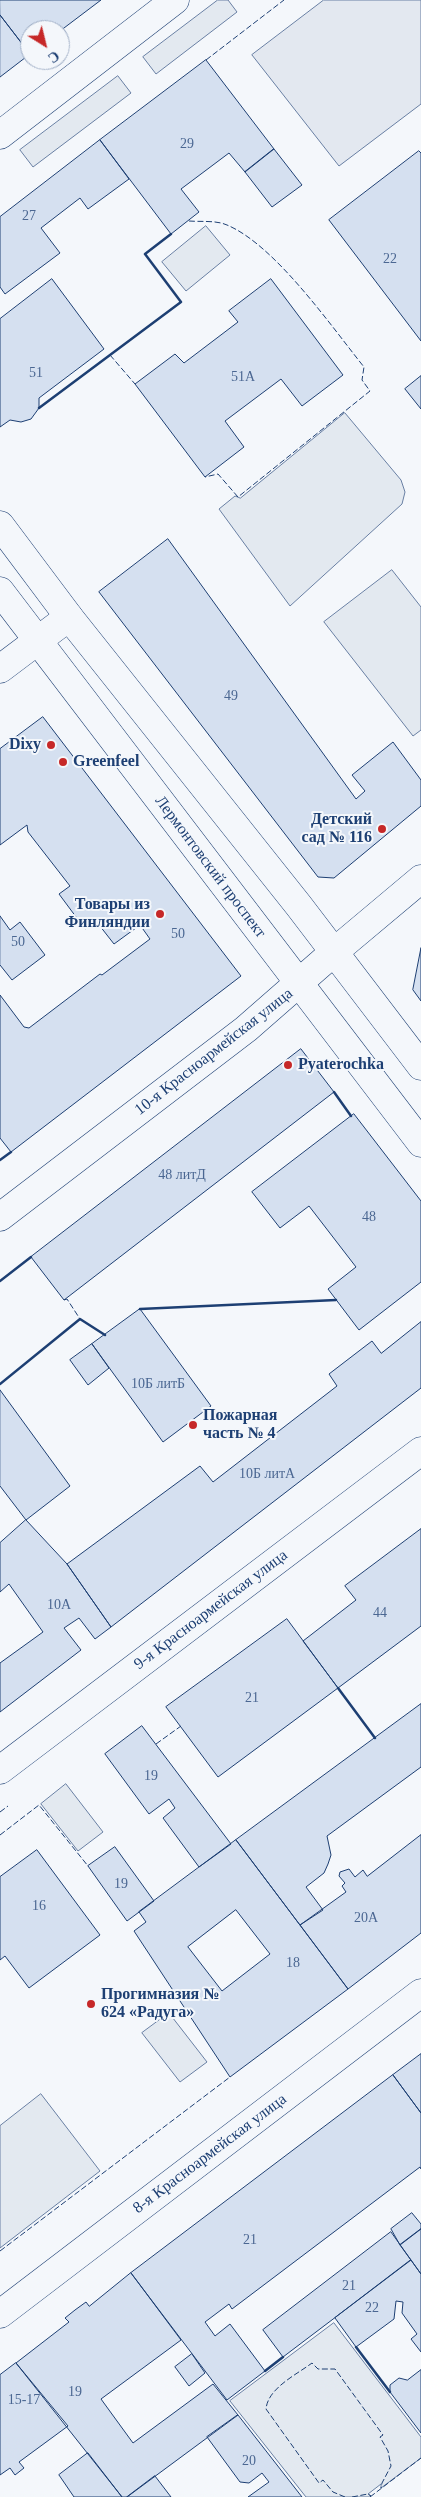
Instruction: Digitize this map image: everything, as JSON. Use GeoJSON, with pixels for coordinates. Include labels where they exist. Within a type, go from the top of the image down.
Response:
{"type":"FeatureCollection","features":[{"type":"Feature","properties":{"kind":"street"},"geometry":{"type":"LineString","coordinates":[[0,135],[175,0]]}},
{"type":"Feature","properties":{"kind":"street"},"geometry":{"type":"LineString","coordinates":[[0,525],[69,617],[334,952],[421,1066]]}},
{"type":"Feature","properties":{"kind":"street","name":"Лермонтовский проспект"},"geometry":{"type":"LineString","coordinates":[[0,591],[421,1143]]}},
{"type":"Feature","properties":{"kind":"street"},"geometry":{"type":"LineString","coordinates":[[0,669],[69,617]]}},
{"type":"Feature","properties":{"kind":"street","name":"10-я Красноармейская улица"},"geometry":{"type":"LineString","coordinates":[[0,1217],[246,1029],[421,879]]}},
{"type":"Feature","properties":{"kind":"street","name":"9-я Красноармейская улица"},"geometry":{"type":"LineString","coordinates":[[0,1770],[421,1451]]}},
{"type":"Feature","properties":{"kind":"street","name":"8-я Красноармейская улица"},"geometry":{"type":"LineString","coordinates":[[0,2314],[421,1993]]}},
{"type":"Feature","properties":{"kind":"shaded area"},"geometry":{"type":"Polygon","coordinates":[[[218,0],[228,0],[237,12],[156,74],[143,57],[218,0]]]}},
{"type":"Feature","properties":{"kind":"shaded area"},"geometry":{"type":"Polygon","coordinates":[[[324,0],[421,0],[421,104],[339,166],[252,55],[324,0]]]}},
{"type":"Feature","properties":{"kind":"shaded area"},"geometry":{"type":"Polygon","coordinates":[[[118,76],[131,93],[33,167],[20,150],[118,76]]]}},
{"type":"Feature","properties":{"kind":"shaded area"},"geometry":{"type":"Polygon","coordinates":[[[206,226],[230,255],[186,291],[162,262],[206,226]]]}},
{"type":"Feature","properties":{"kind":"shaded area"},"geometry":{"type":"Polygon","coordinates":[[[345,413],[401,480],[405,492],[402,504],[290,606],[219,509],[235,496],[240,498],[345,413]]]}},
{"type":"Feature","properties":{"kind":"shaded area"},"geometry":{"type":"Polygon","coordinates":[[[392,570],[421,607],[421,730],[413,736],[324,622],[392,570]]]}},
{"type":"Feature","properties":{"kind":"shaded area"},"geometry":{"type":"Polygon","coordinates":[[[66,1784],[103,1832],[78,1851],[41,1804],[66,1784]]]}},
{"type":"Feature","properties":{"kind":"shaded area"},"geometry":{"type":"Polygon","coordinates":[[[169,2013],[207,2062],[180,2082],[142,2033],[169,2013]]]}},
{"type":"Feature","properties":{"kind":"shaded area"},"geometry":{"type":"Polygon","coordinates":[[[41,2094],[100,2171],[0,2248],[0,2126],[41,2094]]]}},
{"type":"Feature","properties":{"kind":"shaded area"},"geometry":{"type":"Polygon","coordinates":[[[334,2323],[421,2437],[421,2458],[381,2488],[381,2484],[368,2494],[370,2497],[306,2497],[230,2401],[334,2323]]]}},
{"type":"Feature","properties":{"kind":"building"},"geometry":{"type":"Polygon","coordinates":[[[0,0],[101,0],[70,23],[70,20],[20,20],[20,41],[0,15],[0,0]]]}},
{"type":"Feature","properties":{"kind":"building"},"geometry":{"type":"Polygon","coordinates":[[[0,15],[20,41],[20,62],[0,77],[0,15]]]}},
{"type":"Feature","properties":{"kind":"building"},"geometry":{"type":"Polygon","coordinates":[[[206,60],[274,149],[245,172],[229,153],[181,189],[199,212],[171,234],[100,140],[206,60]]]}},
{"type":"Feature","properties":{"kind":"building"},"geometry":{"type":"Polygon","coordinates":[[[100,140],[129,179],[88,209],[80,198],[41,228],[60,253],[5,294],[0,287],[0,217],[100,140]]]}},
{"type":"Feature","properties":{"kind":"building"},"geometry":{"type":"Polygon","coordinates":[[[274,149],[302,185],[272,207],[245,172],[274,149]]]}},
{"type":"Feature","properties":{"kind":"building"},"geometry":{"type":"Polygon","coordinates":[[[419,151],[421,153],[421,341],[329,220],[419,151]]]}},
{"type":"Feature","properties":{"kind":"building"},"geometry":{"type":"Polygon","coordinates":[[[52,279],[104,349],[39,398],[39,408],[31,419],[21,422],[10,420],[0,427],[0,319],[52,279]]]}},
{"type":"Feature","properties":{"kind":"building"},"geometry":{"type":"Polygon","coordinates":[[[271,279],[343,375],[302,406],[281,379],[225,421],[244,447],[205,477],[135,384],[175,354],[184,363],[238,322],[229,311],[271,279]]]}},
{"type":"Feature","properties":{"kind":"building"},"geometry":{"type":"Polygon","coordinates":[[[421,376],[421,409],[405,389],[421,376]]]}},
{"type":"Feature","properties":{"kind":"building"},"geometry":{"type":"Polygon","coordinates":[[[168,539],[356,799],[365,791],[352,775],[393,742],[421,780],[421,806],[334,878],[318,877],[99,592],[168,539]]]}},
{"type":"Feature","properties":{"kind":"building"},"geometry":{"type":"Polygon","coordinates":[[[43,717],[241,976],[11,1152],[0,1138],[0,995],[24,1027],[29,1028],[150,939],[140,925],[114,944],[96,921],[85,929],[59,894],[70,886],[28,832],[27,825],[0,845],[0,749],[43,717]]]}},
{"type":"Feature","properties":{"kind":"building"},"geometry":{"type":"Polygon","coordinates":[[[0,916],[10,930],[20,922],[45,955],[12,980],[0,965],[0,916]]]}},
{"type":"Feature","properties":{"kind":"building"},"geometry":{"type":"Polygon","coordinates":[[[421,948],[421,1001],[413,990],[421,948]]]}},
{"type":"Feature","properties":{"kind":"building"},"geometry":{"type":"Polygon","coordinates":[[[301,1049],[334,1092],[64,1300],[31,1257],[301,1049]]]}},
{"type":"Feature","properties":{"kind":"building"},"geometry":{"type":"Polygon","coordinates":[[[354,1114],[421,1201],[421,1282],[359,1330],[328,1289],[356,1267],[309,1206],[280,1228],[252,1192],[354,1114]]]}},
{"type":"Feature","properties":{"kind":"building"},"geometry":{"type":"Polygon","coordinates":[[[140,1309],[211,1406],[163,1442],[92,1344],[140,1309]]]}},
{"type":"Feature","properties":{"kind":"building"},"geometry":{"type":"Polygon","coordinates":[[[421,1322],[421,1388],[111,1627],[67,1564],[200,1466],[213,1482],[337,1386],[329,1374],[372,1341],[381,1353],[421,1322]]]}},
{"type":"Feature","properties":{"kind":"building"},"geometry":{"type":"Polygon","coordinates":[[[92,1344],[109,1368],[88,1385],[70,1360],[92,1344]]]}},
{"type":"Feature","properties":{"kind":"building"},"geometry":{"type":"Polygon","coordinates":[[[0,1390],[70,1486],[26,1520],[0,1486],[0,1390]]]}},
{"type":"Feature","properties":{"kind":"building"},"geometry":{"type":"Polygon","coordinates":[[[26,1520],[67,1564],[111,1627],[95,1639],[79,1618],[64,1628],[81,1650],[0,1712],[0,1663],[43,1632],[9,1584],[0,1592],[0,1543],[26,1520]]]}},
{"type":"Feature","properties":{"kind":"building"},"geometry":{"type":"Polygon","coordinates":[[[421,1529],[421,1626],[338,1688],[303,1641],[356,1600],[345,1586],[421,1529]]]}},
{"type":"Feature","properties":{"kind":"building"},"geometry":{"type":"Polygon","coordinates":[[[287,1619],[338,1688],[218,1777],[166,1707],[287,1619]]]}},
{"type":"Feature","properties":{"kind":"building"},"geometry":{"type":"Polygon","coordinates":[[[421,1704],[421,1767],[327,1836],[331,1855],[328,1864],[324,1873],[306,1887],[323,1910],[300,1925],[236,1840],[421,1704]]]}},
{"type":"Feature","properties":{"kind":"building"},"geometry":{"type":"Polygon","coordinates":[[[142,1726],[231,1844],[199,1867],[163,1818],[175,1808],[169,1799],[149,1814],[105,1754],[142,1726]]]}},
{"type":"Feature","properties":{"kind":"building"},"geometry":{"type":"Polygon","coordinates":[[[421,1835],[421,1933],[348,1989],[300,1925],[346,1892],[342,1886],[345,1883],[339,1876],[340,1872],[349,1869],[355,1877],[363,1870],[367,1876],[421,1835]]]}},
{"type":"Feature","properties":{"kind":"building"},"geometry":{"type":"Polygon","coordinates":[[[236,1840],[348,1989],[230,2077],[134,1931],[146,1922],[139,1912],[236,1840]],[[236,1910],[188,1947],[222,1991],[270,1954],[236,1910]]]}},
{"type":"Feature","properties":{"kind":"building"},"geometry":{"type":"Polygon","coordinates":[[[115,1847],[154,1901],[127,1921],[88,1866],[115,1847]]]}},
{"type":"Feature","properties":{"kind":"building"},"geometry":{"type":"Polygon","coordinates":[[[37,1850],[100,1935],[29,1988],[5,1956],[0,1960],[0,1877],[37,1850]]]}},
{"type":"Feature","properties":{"kind":"building"},"geometry":{"type":"Polygon","coordinates":[[[421,2054],[421,2113],[393,2075],[421,2054]]]}},
{"type":"Feature","properties":{"kind":"building"},"geometry":{"type":"Polygon","coordinates":[[[393,2075],[421,2113],[421,2169],[420,2167],[232,2309],[229,2304],[205,2322],[215,2336],[230,2324],[265,2371],[227,2400],[131,2273],[393,2075]]]}},
{"type":"Feature","properties":{"kind":"building"},"geometry":{"type":"Polygon","coordinates":[[[412,2213],[421,2224],[421,2229],[400,2245],[391,2229],[412,2213]]]}},
{"type":"Feature","properties":{"kind":"building"},"geometry":{"type":"Polygon","coordinates":[[[421,2229],[421,2274],[400,2245],[421,2229]]]}},
{"type":"Feature","properties":{"kind":"building"},"geometry":{"type":"Polygon","coordinates":[[[391,2232],[411,2260],[283,2357],[263,2330],[391,2232]]]}},
{"type":"Feature","properties":{"kind":"building"},"geometry":{"type":"Polygon","coordinates":[[[411,2260],[421,2274],[421,2352],[411,2339],[417,2334],[402,2313],[403,2302],[396,2301],[394,2319],[356,2347],[335,2318],[411,2260]]]}},
{"type":"Feature","properties":{"kind":"building"},"geometry":{"type":"Polygon","coordinates":[[[131,2273],[181,2340],[101,2399],[133,2443],[213,2384],[238,2415],[127,2497],[122,2497],[16,2363],[69,2322],[65,2318],[75,2310],[86,2302],[89,2306],[131,2273]]]}},
{"type":"Feature","properties":{"kind":"building"},"geometry":{"type":"Polygon","coordinates":[[[192,2354],[205,2373],[189,2386],[175,2367],[192,2354]]]}},
{"type":"Feature","properties":{"kind":"building"},"geometry":{"type":"Polygon","coordinates":[[[16,2363],[68,2426],[19,2462],[24,2468],[15,2475],[10,2468],[0,2475],[0,2375],[16,2363]]]}},
{"type":"Feature","properties":{"kind":"building"},"geometry":{"type":"Polygon","coordinates":[[[421,2370],[421,2433],[390,2392],[390,2385],[399,2378],[407,2380],[421,2370]]]}},
{"type":"Feature","properties":{"kind":"building"},"geometry":{"type":"Polygon","coordinates":[[[238,2415],[302,2497],[248,2497],[269,2482],[262,2473],[249,2483],[240,2482],[207,2437],[238,2415]]]}},
{"type":"Feature","properties":{"kind":"building"},"geometry":{"type":"Polygon","coordinates":[[[88,2453],[122,2497],[74,2497],[59,2475],[88,2453]]]}},
{"type":"Feature","properties":{"kind":"building"},"geometry":{"type":"Polygon","coordinates":[[[155,2476],[171,2497],[127,2497],[155,2476]]]}},
{"type":"Feature","properties":{"kind":"fence"},"geometry":{"type":"LineString","coordinates":[[206,60],[284,0]]}},
{"type":"Feature","properties":{"kind":"fence"},"geometry":{"type":"LineString","coordinates":[[189,221],[223,223],[245,235],[264,250],[283,268],[319,309],[364,367],[362,380],[370,391],[238,497],[218,474],[205,477]]}},
{"type":"Feature","properties":{"kind":"fence"},"geometry":{"type":"LineString","coordinates":[[110,355],[135,384]]}},
{"type":"Feature","properties":{"kind":"fence"},"geometry":{"type":"LineString","coordinates":[[64,1300],[67,1299],[80,1319]]}},
{"type":"Feature","properties":{"kind":"fence"},"geometry":{"type":"LineString","coordinates":[[156,1744],[181,1726]]}},
{"type":"Feature","properties":{"kind":"fence"},"geometry":{"type":"LineString","coordinates":[[0,1835],[39,1805],[88,1866]]}},
{"type":"Feature","properties":{"kind":"fence"},"geometry":{"type":"LineString","coordinates":[[0,1812],[8,1806]]}},
{"type":"Feature","properties":{"kind":"fence"},"geometry":{"type":"LineString","coordinates":[[0,2251],[230,2077]]}},
{"type":"Feature","properties":{"kind":"fence"},"geometry":{"type":"LineString","coordinates":[[345,2497],[333,2492],[323,2480],[319,2483],[266,2409],[268,2401],[277,2388],[312,2363],[318,2369],[335,2369],[383,2435],[380,2437],[388,2451],[391,2466],[381,2488]]}},
{"type":"Feature","properties":{"kind":"fence"},"geometry":{"type":"LineString","coordinates":[[370,2497],[421,2458]]}},
{"type":"Feature","properties":{"kind":"fence"},"geometry":{"type":"LineString","coordinates":[[352,2497],[368,2494],[371,2496]]}},
{"type":"Feature","properties":{"kind":"wall"},"geometry":{"type":"LineString","coordinates":[[39,408],[181,302],[145,254],[171,234]]}},
{"type":"Feature","properties":{"kind":"wall"},"geometry":{"type":"LineString","coordinates":[[334,1092],[351,1116]]}},
{"type":"Feature","properties":{"kind":"wall"},"geometry":{"type":"LineString","coordinates":[[0,1160],[11,1152]]}},
{"type":"Feature","properties":{"kind":"wall"},"geometry":{"type":"LineString","coordinates":[[0,1281],[31,1257]]}},
{"type":"Feature","properties":{"kind":"wall"},"geometry":{"type":"LineString","coordinates":[[140,1309],[336,1300]]}},
{"type":"Feature","properties":{"kind":"wall"},"geometry":{"type":"LineString","coordinates":[[0,1384],[80,1319],[105,1335]]}},
{"type":"Feature","properties":{"kind":"wall"},"geometry":{"type":"LineString","coordinates":[[338,1688],[375,1738]]}},
{"type":"Feature","properties":{"kind":"wall"},"geometry":{"type":"LineString","coordinates":[[356,2347],[390,2392]]}},
{"type":"Feature","properties":{"kind":"wall"},"geometry":{"type":"LineString","coordinates":[[265,2371],[283,2357]]}},
{"type":"Feature","properties":{"kind":"place","name":"Dixy"},"geometry":{"type":"Point","coordinates":[51,745]}},
{"type":"Feature","properties":{"kind":"place","name":"Greenfeel"},"geometry":{"type":"Point","coordinates":[63,762]}},
{"type":"Feature","properties":{"kind":"place","name":"Детский сад № 116"},"geometry":{"type":"Point","coordinates":[382,829]}},
{"type":"Feature","properties":{"kind":"place","name":"Товары из Финляндии"},"geometry":{"type":"Point","coordinates":[160,914]}},
{"type":"Feature","properties":{"kind":"place","name":"Pyaterochka"},"geometry":{"type":"Point","coordinates":[288,1065]}},
{"type":"Feature","properties":{"kind":"place","name":"Пожарная часть № 4"},"geometry":{"type":"Point","coordinates":[193,1425]}},
{"type":"Feature","properties":{"kind":"place","name":"Прогимназия № 624 «Радуга»"},"geometry":{"type":"Point","coordinates":[91,2004]}}]}
